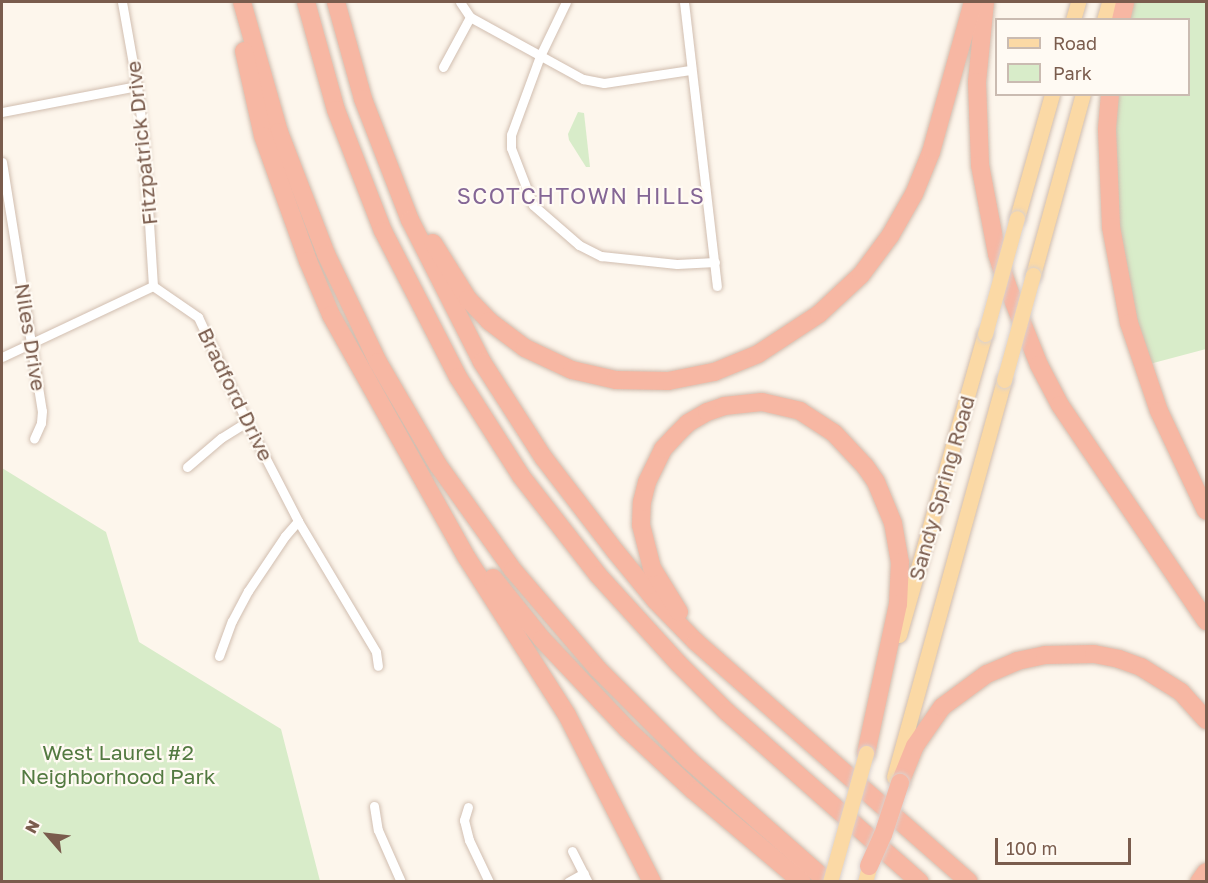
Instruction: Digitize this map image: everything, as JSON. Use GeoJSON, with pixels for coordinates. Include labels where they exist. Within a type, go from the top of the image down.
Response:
{"type":"FeatureCollection","features":[{"type":"Feature","properties":{"kind":"highway"},"geometry":{"type":"LineString","coordinates":[[236,2],[250,82],[263,136],[308,261],[331,315],[467,558],[567,715],[652,882]]}},
{"type":"Feature","properties":{"kind":"highway"},"geometry":{"type":"LineString","coordinates":[[242,2],[279,132],[326,254],[378,362],[438,465],[513,570],[598,669],[689,760],[829,882]]}},
{"type":"Feature","properties":{"kind":"highway"},"geometry":{"type":"LineString","coordinates":[[306,2],[336,110],[383,231],[458,376],[521,476],[597,575],[679,664],[736,720],[920,882]]}},
{"type":"Feature","properties":{"kind":"highway"},"geometry":{"type":"LineString","coordinates":[[336,2],[363,99],[410,220],[456,314],[511,407],[577,502],[656,601],[729,673],[873,796],[969,882]]}},
{"type":"Feature","properties":{"kind":"highway"},"geometry":{"type":"LineString","coordinates":[[341,2],[370,96],[406,183],[436,250],[468,299],[506,335],[549,361],[593,376],[641,381],[692,377],[758,354],[819,314],[861,275],[890,236],[922,175],[973,2]]}},
{"type":"Feature","properties":{"kind":"highway"},"geometry":{"type":"LineString","coordinates":[[985,2],[977,82],[980,165],[997,254],[1007,285],[1039,365],[1060,405],[1206,621]]}},
{"type":"Feature","properties":{"kind":"highway"},"geometry":{"type":"LineString","coordinates":[[1121,18],[1125,2]]}},
{"type":"Feature","properties":{"kind":"highway"},"geometry":{"type":"LineString","coordinates":[[1110,96],[1107,130],[1111,227],[1129,323],[1159,411],[1206,511]]}},
{"type":"Feature","properties":{"kind":"highway"},"geometry":{"type":"LineString","coordinates":[[806,738],[680,613],[652,568],[644,546],[642,502],[653,465],[663,449],[688,423],[724,406],[762,402],[790,408],[817,421],[834,433],[865,466],[886,502],[897,543],[901,582],[866,753]]}},
{"type":"Feature","properties":{"kind":"highway"},"geometry":{"type":"LineString","coordinates":[[400,440],[480,561],[542,639],[636,737],[694,791],[802,882]]}},
{"type":"Feature","properties":{"kind":"highway"},"geometry":{"type":"LineString","coordinates":[[867,874],[883,836],[897,780],[915,746],[942,707],[987,674],[1017,661],[1045,655],[1094,654],[1119,659],[1141,667],[1181,692],[1206,720]]}},
{"type":"Feature","properties":{"kind":"highway"},"geometry":{"type":"LineString","coordinates":[[873,796],[982,882]]}},
{"type":"Feature","properties":{"kind":"highway"},"geometry":{"type":"LineString","coordinates":[[1199,882],[1206,872]]}},
{"type":"Feature","properties":{"kind":"main road"},"geometry":{"type":"LineString","coordinates":[[1073,18],[1078,2]]}},
{"type":"Feature","properties":{"kind":"main road"},"geometry":{"type":"LineString","coordinates":[[1105,18],[1109,2]]}},
{"type":"Feature","properties":{"kind":"main road","name":"Sandy Spring Road"},"geometry":{"type":"LineString","coordinates":[[829,882],[1051,96]]}},
{"type":"Feature","properties":{"kind":"main road","name":"Sandy Spring Road"},"geometry":{"type":"LineString","coordinates":[[897,780],[1082,96]]}},
{"type":"Feature","properties":{"kind":"street","name":"Fitzpatrick Drive"},"geometry":{"type":"LineString","coordinates":[[122,2],[138,86],[150,213],[153,286]]}},
{"type":"Feature","properties":{"kind":"street"},"geometry":{"type":"LineString","coordinates":[[566,2],[540,56],[512,133],[511,144],[533,205],[579,245],[601,256],[677,264],[715,262]]}},
{"type":"Feature","properties":{"kind":"street"},"geometry":{"type":"LineString","coordinates":[[684,2],[690,70],[717,286]]}},
{"type":"Feature","properties":{"kind":"street"},"geometry":{"type":"LineString","coordinates":[[462,3],[470,16],[572,74],[595,82],[690,70]]}},
{"type":"Feature","properties":{"kind":"street"},"geometry":{"type":"LineString","coordinates":[[443,67],[470,16]]}},
{"type":"Feature","properties":{"kind":"street"},"geometry":{"type":"LineString","coordinates":[[2,112],[138,86]]}},
{"type":"Feature","properties":{"kind":"street","name":"Niles Drive"},"geometry":{"type":"LineString","coordinates":[[2,162],[43,417],[34,439]]}},
{"type":"Feature","properties":{"kind":"street"},"geometry":{"type":"LineString","coordinates":[[2,357],[153,286]]}},
{"type":"Feature","properties":{"kind":"street","name":"Bradford Drive"},"geometry":{"type":"LineString","coordinates":[[153,286],[198,317],[247,422],[298,520],[373,645],[378,657],[378,666]]}},
{"type":"Feature","properties":{"kind":"street"},"geometry":{"type":"LineString","coordinates":[[186,467],[221,438],[247,422]]}},
{"type":"Feature","properties":{"kind":"street"},"geometry":{"type":"LineString","coordinates":[[219,656],[232,621],[248,591],[298,520]]}},
{"type":"Feature","properties":{"kind":"street"},"geometry":{"type":"LineString","coordinates":[[374,806],[378,830],[401,882]]}},
{"type":"Feature","properties":{"kind":"street"},"geometry":{"type":"LineString","coordinates":[[468,807],[464,820],[468,840],[489,882]]}},
{"type":"Feature","properties":{"kind":"street"},"geometry":{"type":"LineString","coordinates":[[568,882],[586,878],[572,851]]}},
{"type":"Feature","properties":{"kind":"green space"},"geometry":{"type":"Polygon","coordinates":[[[1125,2],[1206,2],[1206,349],[1142,366],[1129,323],[1107,130],[1110,96],[1190,96],[1190,18],[1121,18],[1125,2]]]}},
{"type":"Feature","properties":{"kind":"green space"},"geometry":{"type":"Polygon","coordinates":[[[578,112],[584,113],[590,167],[586,167],[569,140],[568,134],[578,112]]]}},
{"type":"Feature","properties":{"kind":"green space","name":"West Laurel #2 Neighborhood Park"},"geometry":{"type":"Polygon","coordinates":[[[2,468],[106,532],[139,642],[281,729],[320,881],[2,881],[2,468]]]}},
{"type":"Feature","properties":{"kind":"district","name":"SCOTCHTOWN HILLS"},"geometry":{"type":"Point","coordinates":[581,196]}}]}
